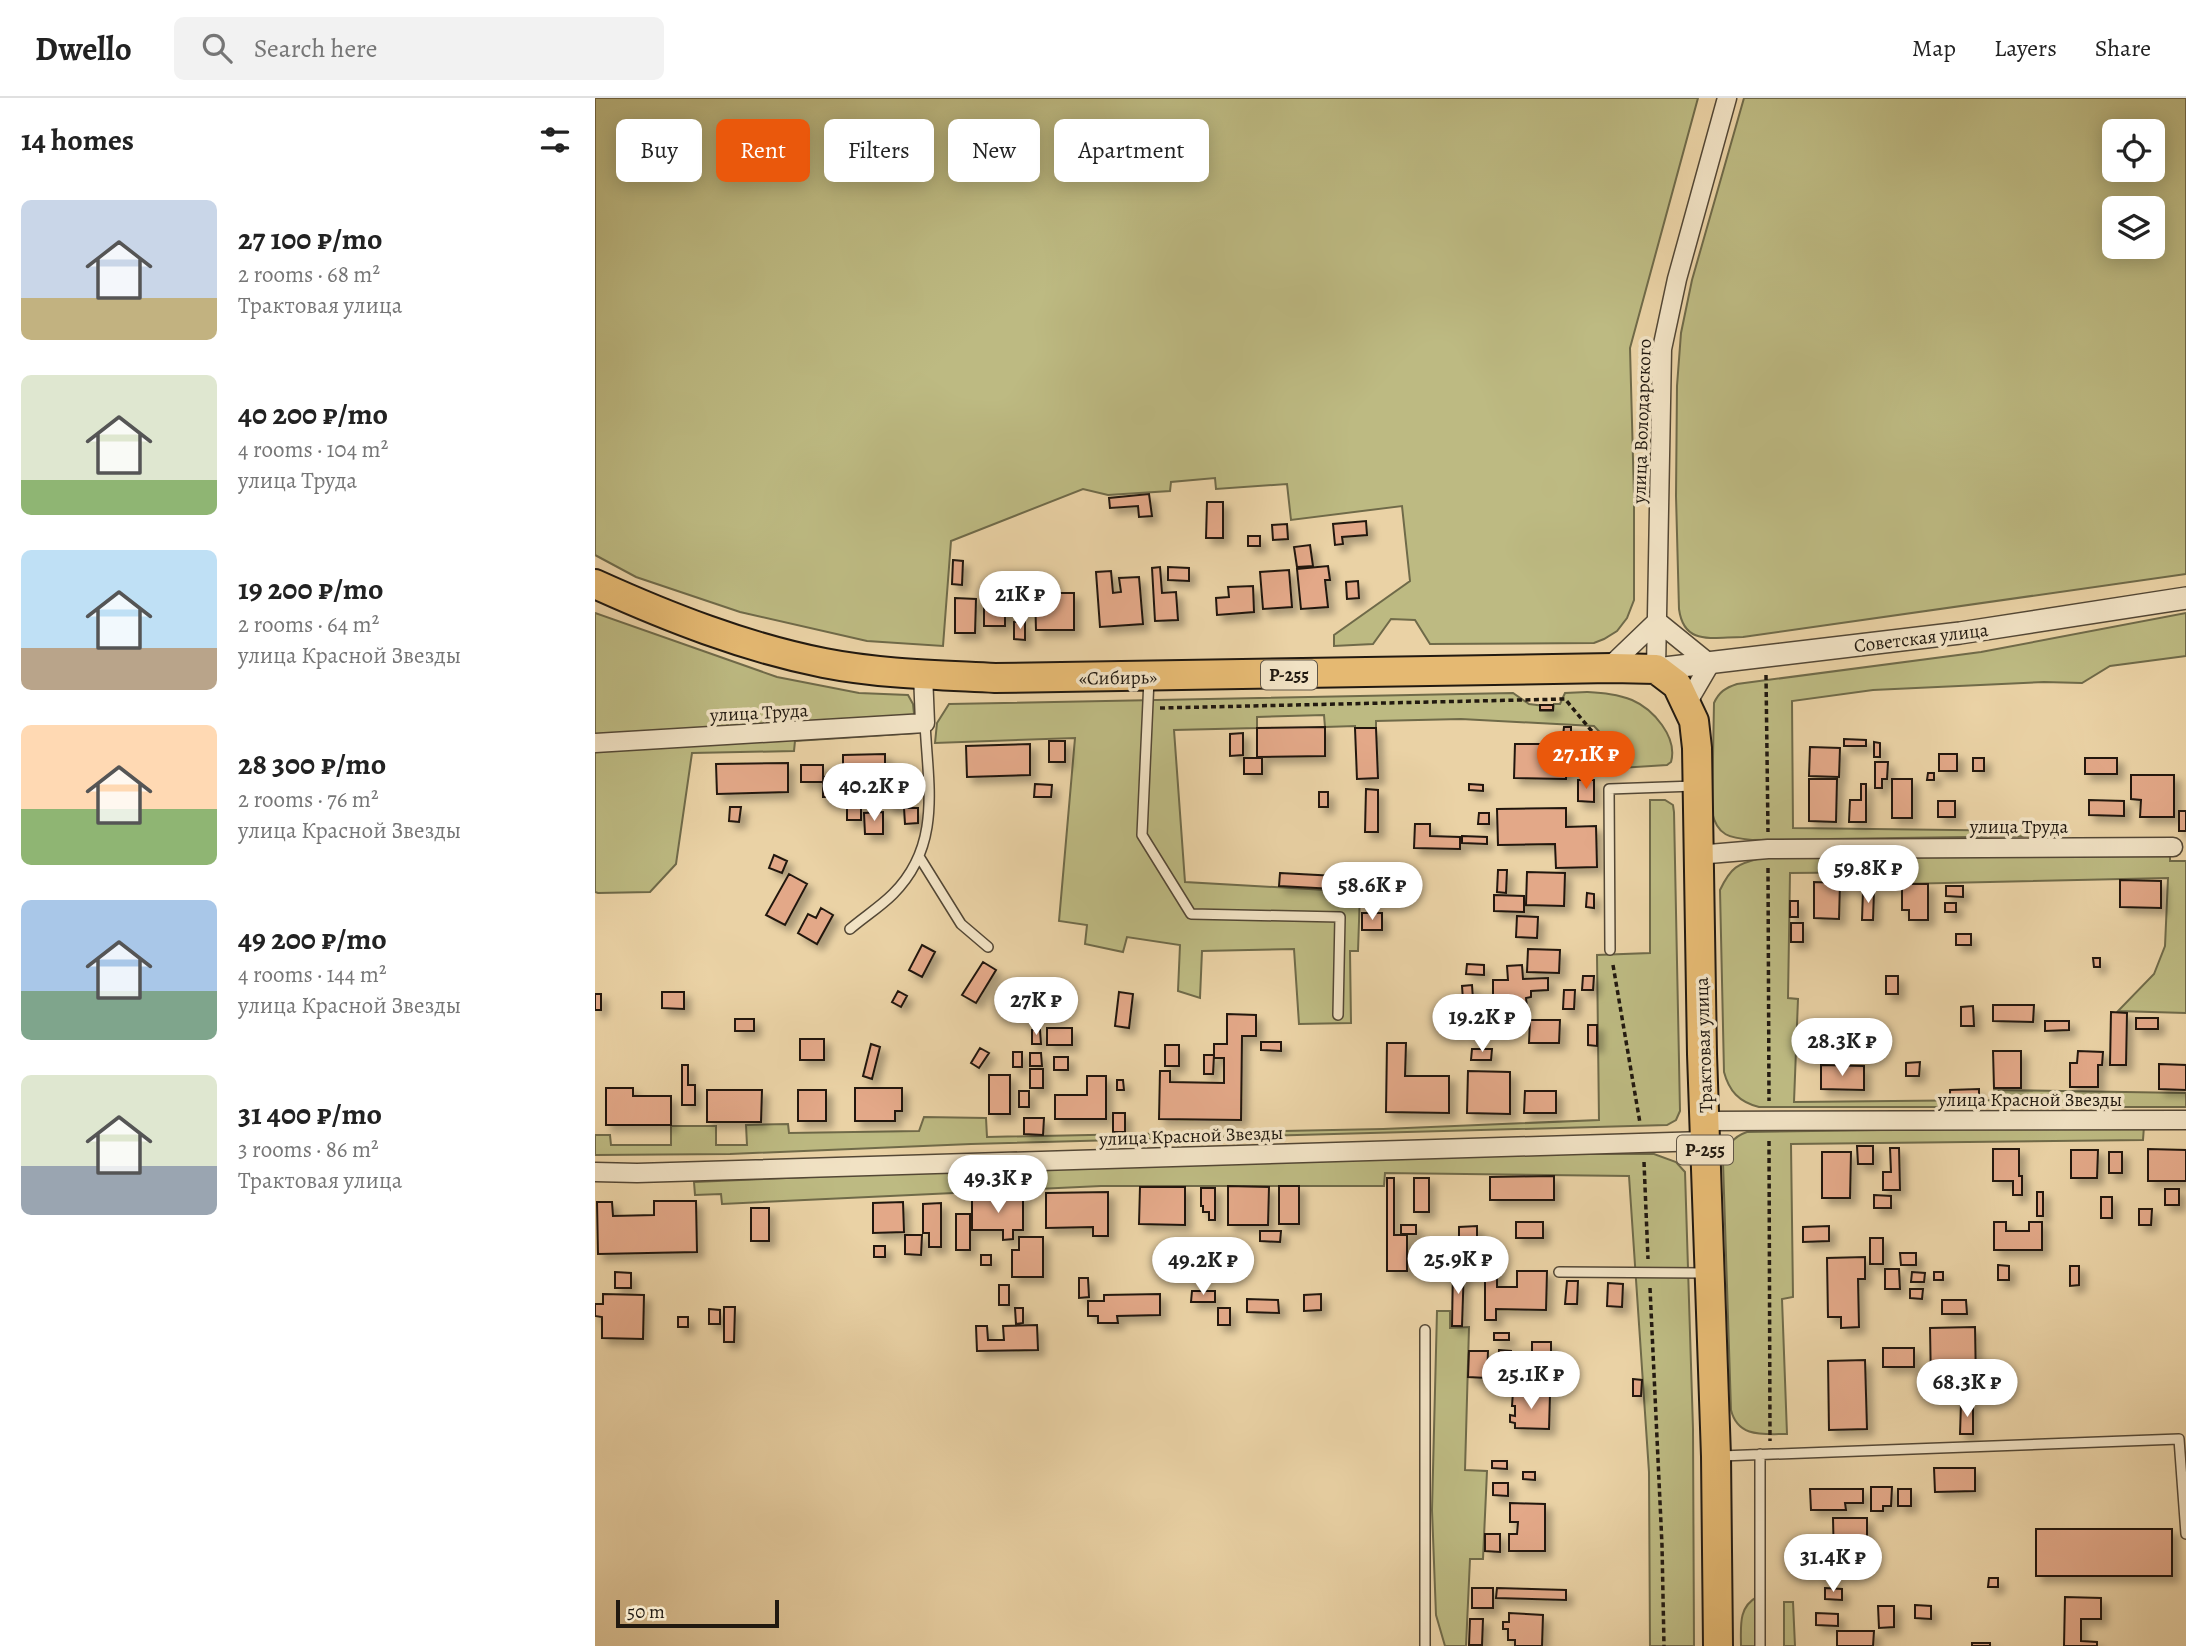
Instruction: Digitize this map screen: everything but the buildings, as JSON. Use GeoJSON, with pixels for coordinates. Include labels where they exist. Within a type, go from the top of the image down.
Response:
{"type":"FeatureCollection","features":[{"type":"Feature","properties":{"kind":"highway","name":"«Сибирь»"},"geometry":{"type":"LineString","coordinates":[[595,584],[658,611],[784,654],[862,669],[923,674],[995,678],[1149,677],[1656,669]]}},
{"type":"Feature","properties":{"kind":"highway","name":"Трактовая улица"},"geometry":{"type":"LineString","coordinates":[[1656,669],[1677,685],[1694,721],[1716,1456],[1718,1646]]}},
{"type":"Feature","properties":{"kind":"street","name":"улица Володарского"},"geometry":{"type":"LineString","coordinates":[[1656,669],[1662,349],[1677,279],[1727,98]]}},
{"type":"Feature","properties":{"kind":"street","name":"Советская улица"},"geometry":{"type":"LineString","coordinates":[[1656,669],[1960,633],[2186,598]]}},
{"type":"Feature","properties":{"kind":"street"},"geometry":{"type":"LineString","coordinates":[[1607,668],[1657,621],[1710,664],[1686,705]]}},
{"type":"Feature","properties":{"kind":"street"},"geometry":{"type":"LineString","coordinates":[[923,674],[925,723]]}},
{"type":"Feature","properties":{"kind":"street","name":"улица Труда"},"geometry":{"type":"LineString","coordinates":[[595,743],[925,723]]}},
{"type":"Feature","properties":{"kind":"street","name":"улица Труда"},"geometry":{"type":"LineString","coordinates":[[1697,855],[1768,849],[2173,846]]}},
{"type":"Feature","properties":{"kind":"street","name":"улица Красной Звезды"},"geometry":{"type":"LineString","coordinates":[[595,1172],[637,1173],[1643,1143],[1769,1120],[2186,1120]]}},
{"type":"Feature","properties":{"kind":"lane"},"geometry":{"type":"LineString","coordinates":[[1149,677],[1142,835],[1191,914],[1340,917],[1338,1015]]}},
{"type":"Feature","properties":{"kind":"lane"},"geometry":{"type":"LineString","coordinates":[[850,929],[894,893],[919,858],[930,818],[925,723]]}},
{"type":"Feature","properties":{"kind":"lane"},"geometry":{"type":"LineString","coordinates":[[1610,950],[1609,789],[1697,786]]}},
{"type":"Feature","properties":{"kind":"lane"},"geometry":{"type":"LineString","coordinates":[[919,858],[961,924],[988,947]]}},
{"type":"Feature","properties":{"kind":"lane"},"geometry":{"type":"LineString","coordinates":[[1559,1272],[1710,1273]]}},
{"type":"Feature","properties":{"kind":"lane"},"geometry":{"type":"LineString","coordinates":[[1425,1330],[1425,1646]]}},
{"type":"Feature","properties":{"kind":"lane"},"geometry":{"type":"LineString","coordinates":[[1716,1456],[2179,1439],[2186,1534]]}},
{"type":"Feature","properties":{"kind":"lane"},"geometry":{"type":"LineString","coordinates":[[1760,1454],[1760,1646]]}},
{"type":"Feature","properties":{"kind":"path"},"geometry":{"type":"LineString","coordinates":[[1766,657],[1770,1453]]}},
{"type":"Feature","properties":{"kind":"path"},"geometry":{"type":"LineString","coordinates":[[1148,708],[1565,699],[1605,747],[1609,789]]}},
{"type":"Feature","properties":{"kind":"path"},"geometry":{"type":"LineString","coordinates":[[1610,950],[1643,1143],[1662,1545],[1664,1646]]}},
{"type":"Feature","properties":{"kind":"shaded area"},"geometry":{"type":"Polygon","coordinates":[[[595,98],[1698,98],[1630,348],[1634,600],[1627,618],[1617,631],[1604,639],[1594,643],[1430,644],[1415,620],[1391,619],[1373,644],[1334,646],[1334,635],[1410,581],[1402,506],[1291,520],[1287,484],[1216,489],[1215,478],[1171,482],[1170,491],[1108,495],[1083,489],[951,541],[943,646],[867,641],[740,612],[636,577],[595,555],[595,98]]]}},
{"type":"Feature","properties":{"kind":"shaded area"},"geometry":{"type":"Polygon","coordinates":[[[1744,98],[2186,98],[2186,574],[1743,637],[1710,638],[1693,634],[1682,621],[1679,609],[1676,496],[1677,386],[1681,333],[1692,280],[1744,98]]]}},
{"type":"Feature","properties":{"kind":"shaded area"},"geometry":{"type":"Polygon","coordinates":[[[595,613],[777,677],[859,693],[908,695],[913,704],[916,733],[795,741],[794,751],[692,753],[676,864],[650,892],[595,892],[595,613]]]}},
{"type":"Feature","properties":{"kind":"shaded area"},"geometry":{"type":"Polygon","coordinates":[[[2186,613],[2186,656],[2110,666],[2082,683],[2044,682],[1873,690],[1792,701],[1793,828],[2040,831],[2039,836],[1752,840],[1726,834],[1714,820],[1714,703],[1720,693],[1729,687],[1981,652],[2186,613]]]}},
{"type":"Feature","properties":{"kind":"shaded area"},"geometry":{"type":"Polygon","coordinates":[[[1587,692],[1627,698],[1648,710],[1662,725],[1671,743],[1671,762],[1667,765],[1620,768],[1620,754],[1594,726],[1461,719],[1376,721],[1376,728],[1325,727],[1324,715],[1257,717],[1257,728],[1174,730],[1185,882],[1360,892],[1358,951],[1350,951],[1351,1023],[1299,1024],[1294,949],[1202,951],[1200,998],[1178,991],[1180,945],[1127,937],[1123,952],[1085,944],[1087,925],[1059,921],[1075,738],[935,743],[937,723],[949,704],[1513,693],[1529,704],[1545,706],[1541,711],[1553,711],[1554,704],[1560,704],[1565,693],[1587,692]]]}},
{"type":"Feature","properties":{"kind":"shaded area"},"geometry":{"type":"Polygon","coordinates":[[[1650,800],[1665,800],[1673,805],[1674,812],[1680,1111],[1676,1120],[1667,1125],[971,1144],[730,1154],[595,1155],[595,1135],[610,1135],[611,1145],[671,1145],[671,1126],[716,1126],[716,1145],[747,1145],[746,1125],[788,1124],[789,1133],[919,1131],[924,1117],[986,1118],[987,1137],[1383,1129],[1599,1120],[1597,955],[1650,953],[1650,800]]]}},
{"type":"Feature","properties":{"kind":"shaded area"},"geometry":{"type":"Polygon","coordinates":[[[2170,856],[2170,861],[2186,861],[2186,1013],[2118,1011],[2154,974],[2165,946],[2168,878],[1901,884],[1901,872],[1790,873],[1788,998],[1798,999],[1794,1102],[1993,1100],[1994,1090],[2186,1093],[2186,1107],[1759,1107],[1740,1099],[1729,1085],[1724,1072],[1720,890],[1731,871],[1740,865],[1761,858],[2170,856]]]}},
{"type":"Feature","properties":{"kind":"shaded area"},"geometry":{"type":"Polygon","coordinates":[[[2144,1126],[2143,1140],[1791,1144],[1793,1297],[1782,1299],[1787,1434],[1753,1432],[1739,1426],[1731,1410],[1723,1162],[1728,1147],[1737,1137],[1747,1132],[2144,1126]]]}},
{"type":"Feature","properties":{"kind":"shaded area"},"geometry":{"type":"Polygon","coordinates":[[[1654,1154],[1676,1162],[1685,1172],[1693,1429],[1694,1646],[1650,1646],[1649,1472],[1629,1176],[1385,1173],[1384,1186],[1101,1186],[722,1204],[721,1194],[695,1195],[694,1182],[1189,1161],[1654,1154]]]}},
{"type":"Feature","properties":{"kind":"shaded area"},"geometry":{"type":"Polygon","coordinates":[[[1437,1311],[1450,1311],[1450,1328],[1469,1327],[1465,1470],[1487,1471],[1483,1559],[1470,1559],[1466,1646],[1445,1646],[1436,1615],[1432,1510],[1437,1311]]]}},
{"type":"Feature","properties":{"kind":"shaded area"},"geometry":{"type":"Polygon","coordinates":[[[1757,1597],[1763,1646],[1741,1646],[1744,1612],[1746,1606],[1757,1597]]]}},
{"type":"Feature","properties":{"kind":"shaded area"},"geometry":{"type":"Polygon","coordinates":[[[1784,1602],[1793,1602],[1795,1646],[1784,1646],[1784,1602]]]}}]}
